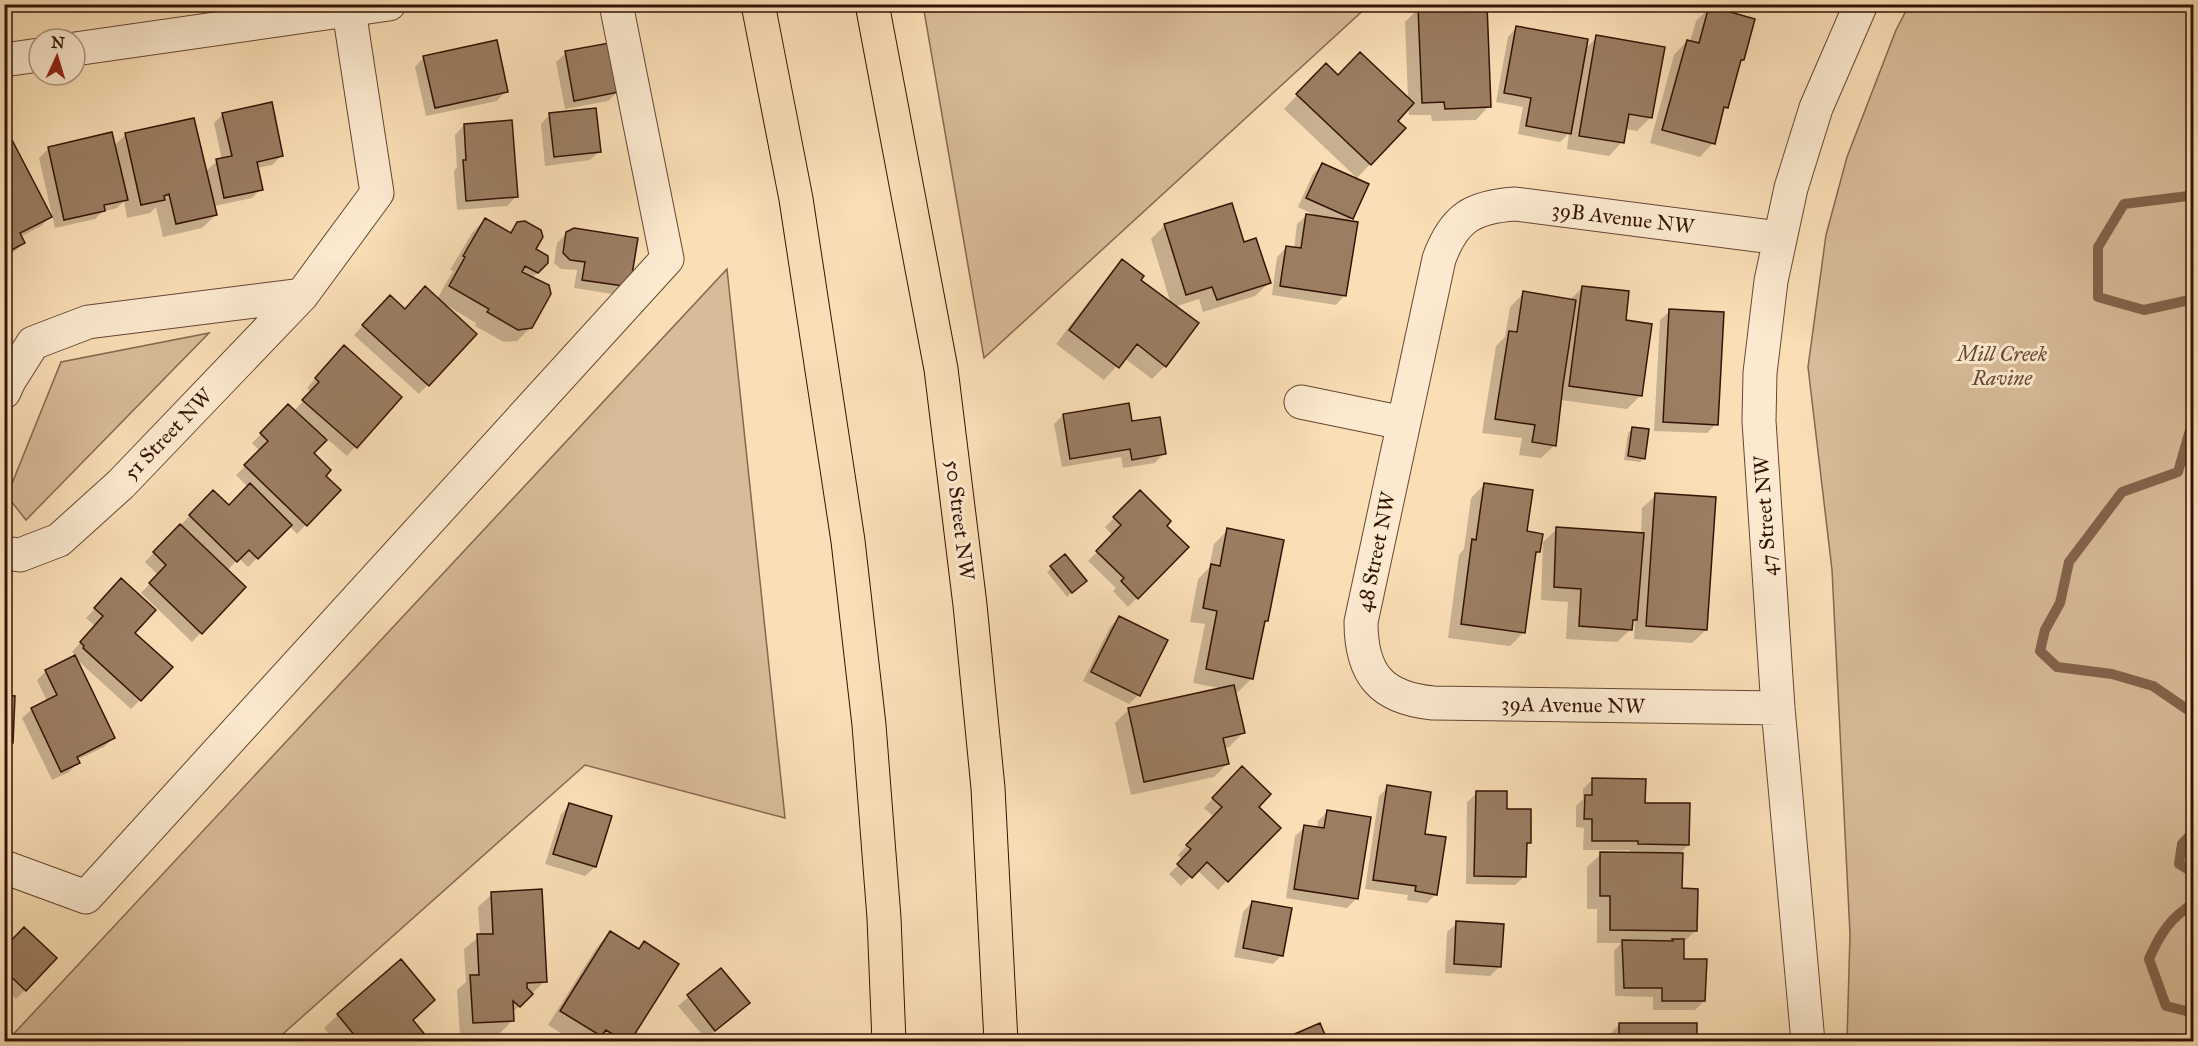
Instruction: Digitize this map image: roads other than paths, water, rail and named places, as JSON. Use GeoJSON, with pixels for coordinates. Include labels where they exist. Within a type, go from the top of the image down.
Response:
{"type":"FeatureCollection","features":[{"type":"Feature","properties":{"kind":"main road"},"geometry":{"type":"LineString","coordinates":[[758,4],[796,199],[848,541],[868,725],[884,918],[889,1041]]}},
{"type":"Feature","properties":{"kind":"main road","name":"50 Street NW"},"geometry":{"type":"LineString","coordinates":[[872,4],[882,45],[941,369],[970,605],[988,788],[1001,1041]]}},
{"type":"Feature","properties":{"kind":"street"},"geometry":{"type":"LineString","coordinates":[[87,48],[349,7],[389,4]]}},
{"type":"Feature","properties":{"kind":"street"},"geometry":{"type":"LineString","coordinates":[[4,867],[86,897],[667,259],[616,4]]}},
{"type":"Feature","properties":{"kind":"street","name":"47 Street NW"},"geometry":{"type":"LineString","coordinates":[[1808,1041],[1778,708],[1759,422],[1760,373],[1779,238],[1791,188],[1816,108],[1861,4]]}},
{"type":"Feature","properties":{"kind":"street","name":"51 Street NW"},"geometry":{"type":"LineString","coordinates":[[12,554],[59,540],[112,492],[302,294],[377,193],[349,7]]}},
{"type":"Feature","properties":{"kind":"street"},"geometry":{"type":"LineString","coordinates":[[4,60],[27,57]]}},
{"type":"Feature","properties":{"kind":"street","name":"39B Avenue NW"},"geometry":{"type":"LineString","coordinates":[[1469,215],[1483,208],[1515,204],[1779,238]]}},
{"type":"Feature","properties":{"kind":"street","name":"48 Street NW"},"geometry":{"type":"LineString","coordinates":[[1375,679],[1367,667],[1363,654],[1361,622],[1439,259],[1446,239],[1456,225],[1469,215]]}},
{"type":"Feature","properties":{"kind":"street"},"geometry":{"type":"LineString","coordinates":[[4,392],[33,343],[88,322],[302,294]]}},
{"type":"Feature","properties":{"kind":"street"},"geometry":{"type":"LineString","coordinates":[[1302,402],[1403,423]]}},
{"type":"Feature","properties":{"kind":"street","name":"39A Avenue NW"},"geometry":{"type":"LineString","coordinates":[[1375,679],[1385,688],[1400,696],[1414,701],[1433,703],[1778,708]]}},
{"type":"Feature","properties":{"kind":"waterway"},"geometry":{"type":"LineString","coordinates":[[2194,192],[2188,196],[2124,204],[2098,247],[2098,297],[2144,310],[2194,299]]}},
{"type":"Feature","properties":{"kind":"waterway"},"geometry":{"type":"LineString","coordinates":[[2194,416],[2178,472],[2122,492],[2069,562],[2060,603],[2045,630],[2040,651],[2057,667],[2112,674],[2153,686],[2194,714]]}},
{"type":"Feature","properties":{"kind":"waterway"},"geometry":{"type":"LineString","coordinates":[[2194,831],[2182,844],[2179,864],[2194,873]]}},
{"type":"Feature","properties":{"kind":"waterway"},"geometry":{"type":"LineString","coordinates":[[2194,903],[2167,927],[2149,959],[2166,1006],[2194,1013]]}},
{"type":"Feature","properties":{"kind":"park label","name":"Mill Creek Ravine"},"geometry":{"type":"Point","coordinates":[2002,366]}}]}
